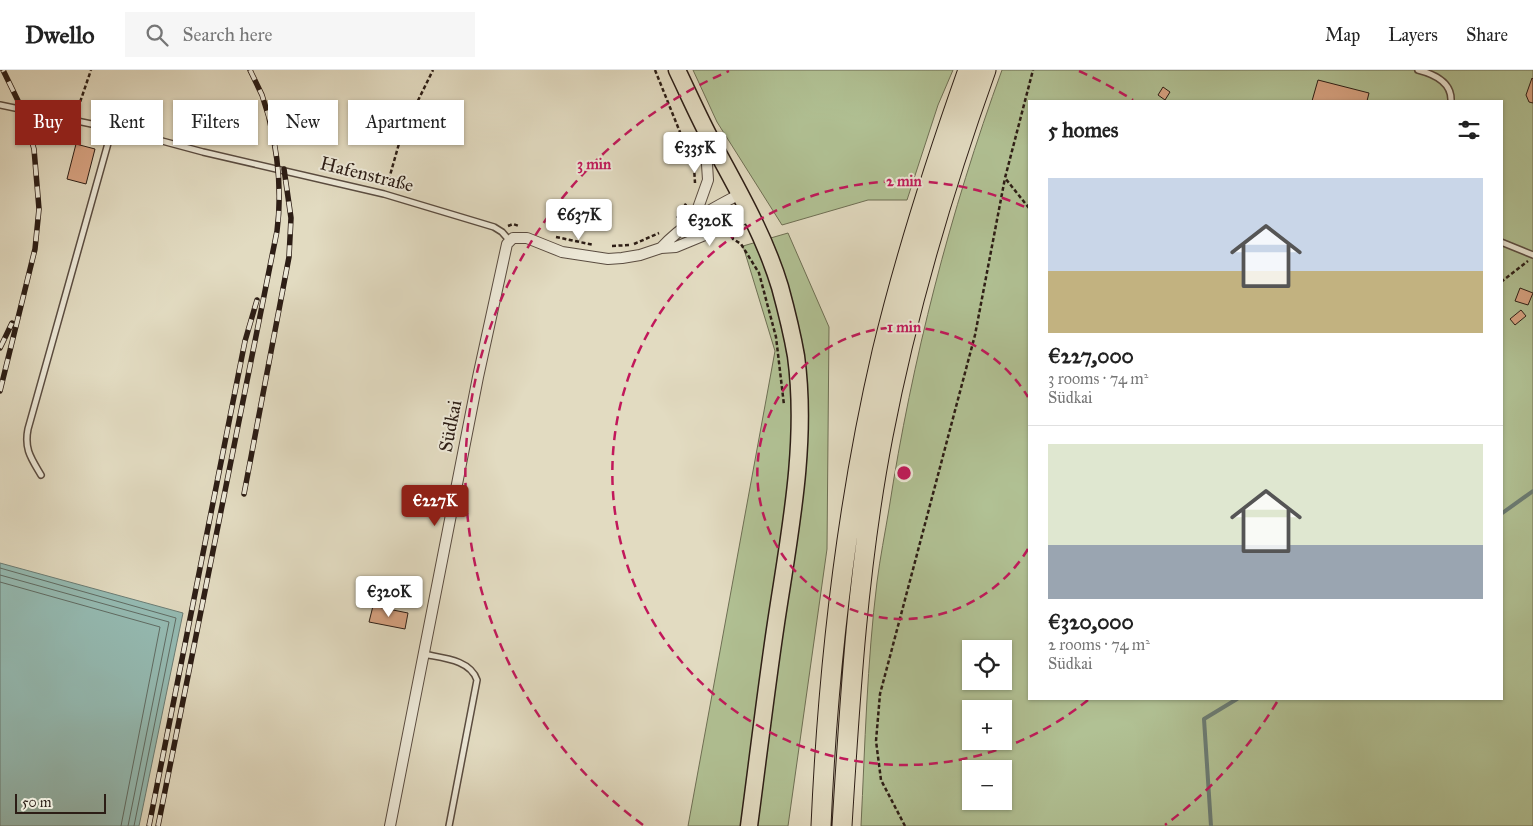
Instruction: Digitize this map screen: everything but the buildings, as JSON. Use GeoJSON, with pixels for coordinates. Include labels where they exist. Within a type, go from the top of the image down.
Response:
{"type":"FeatureCollection","features":[{"type":"Feature","properties":{"kind":"highway"},"geometry":{"type":"LineString","coordinates":[[822,826],[832,675],[840,602],[865,435],[882,353],[902,276],[941,147],[968,70]]}},
{"type":"Feature","properties":{"kind":"highway"},"geometry":{"type":"LineString","coordinates":[[842,826],[859,603],[867,532],[883,438],[899,357],[918,280],[960,144],[986,70]]}},
{"type":"Feature","properties":{"kind":"main road"},"geometry":{"type":"LineString","coordinates":[[677,70],[770,256],[796,356],[799,420],[793,516],[776,623],[749,826]]}},
{"type":"Feature","properties":{"kind":"street"},"geometry":{"type":"LineString","coordinates":[[688,224],[698,208],[708,180],[704,127]]}},
{"type":"Feature","properties":{"kind":"street"},"geometry":{"type":"LineString","coordinates":[[661,248],[688,224],[740,194]]}},
{"type":"Feature","properties":{"kind":"street"},"geometry":{"type":"LineString","coordinates":[[510,240],[516,237],[527,238],[562,252],[608,258],[640,255],[661,248],[676,247],[751,216]]}},
{"type":"Feature","properties":{"kind":"street","name":"Südkai"},"geometry":{"type":"LineString","coordinates":[[390,826],[478,377],[503,256],[510,240]]}},
{"type":"Feature","properties":{"kind":"lane"},"geometry":{"type":"LineString","coordinates":[[1418,70],[1442,80],[1451,94],[1451,100]]}},
{"type":"Feature","properties":{"kind":"lane","name":"Hafenstraße"},"geometry":{"type":"LineString","coordinates":[[0,105],[15,108]]}},
{"type":"Feature","properties":{"kind":"lane","name":"Hafenstraße"},"geometry":{"type":"LineString","coordinates":[[163,142],[384,194],[499,229],[510,240]]}},
{"type":"Feature","properties":{"kind":"lane"},"geometry":{"type":"LineString","coordinates":[[41,475],[31,458],[26,442],[28,429],[108,145]]}},
{"type":"Feature","properties":{"kind":"lane"},"geometry":{"type":"LineString","coordinates":[[1503,243],[1533,256]]}},
{"type":"Feature","properties":{"kind":"lane"},"geometry":{"type":"LineString","coordinates":[[423,654],[462,664],[474,674],[477,680],[449,826]]}},
{"type":"Feature","properties":{"kind":"path"},"geometry":{"type":"LineString","coordinates":[[80,100],[90,70]]}},
{"type":"Feature","properties":{"kind":"path"},"geometry":{"type":"LineString","coordinates":[[384,194],[402,133],[432,70]]}},
{"type":"Feature","properties":{"kind":"path"},"geometry":{"type":"LineString","coordinates":[[655,70],[694,167],[695,185]]}},
{"type":"Feature","properties":{"kind":"path"},"geometry":{"type":"LineString","coordinates":[[905,826],[881,780],[876,741],[880,694],[975,335],[1005,178],[1033,70]]}},
{"type":"Feature","properties":{"kind":"path"},"geometry":{"type":"LineString","coordinates":[[1005,178],[1028,207]]}},
{"type":"Feature","properties":{"kind":"path"},"geometry":{"type":"LineString","coordinates":[[675,220],[690,198]]}},
{"type":"Feature","properties":{"kind":"path"},"geometry":{"type":"LineString","coordinates":[[499,229],[513,224],[521,227]]}},
{"type":"Feature","properties":{"kind":"path"},"geometry":{"type":"LineString","coordinates":[[728,226],[734,239],[741,244],[759,273],[776,337],[784,413]]}},
{"type":"Feature","properties":{"kind":"path"},"geometry":{"type":"LineString","coordinates":[[607,247],[635,244],[665,229]]}},
{"type":"Feature","properties":{"kind":"path"},"geometry":{"type":"LineString","coordinates":[[554,236],[598,245]]}},
{"type":"Feature","properties":{"kind":"path"},"geometry":{"type":"LineString","coordinates":[[1503,280],[1533,256]]}},
{"type":"Feature","properties":{"kind":"green space"},"geometry":{"type":"Polygon","coordinates":[[[693,70],[953,70],[938,105],[907,200],[868,200],[782,225],[717,122],[693,70]]]}},
{"type":"Feature","properties":{"kind":"green space"},"geometry":{"type":"Polygon","coordinates":[[[1002,70],[1533,70],[1533,826],[861,826],[871,643],[880,564],[909,398],[949,232],[1002,70]]]}},
{"type":"Feature","properties":{"kind":"green space"},"geometry":{"type":"Polygon","coordinates":[[[788,233],[829,327],[827,549],[788,826],[688,826],[775,351],[743,246],[788,233]]]}},
{"type":"Feature","properties":{"kind":"water"},"geometry":{"type":"Polygon","coordinates":[[[0,563],[183,613],[139,826],[0,826],[0,563]]]}},
{"type":"Feature","properties":{"kind":"waterway"},"geometry":{"type":"LineString","coordinates":[[1503,513],[1533,491]]}},
{"type":"Feature","properties":{"kind":"waterway"},"geometry":{"type":"LineString","coordinates":[[1211,826],[1204,719],[1235,700]]}},
{"type":"Feature","properties":{"kind":"railway"},"geometry":{"type":"LineString","coordinates":[[0,391],[35,249],[39,209],[34,149],[22,109],[3,70]]}},
{"type":"Feature","properties":{"kind":"railway"},"geometry":{"type":"LineString","coordinates":[[250,70],[262,95],[268,114]]}},
{"type":"Feature","properties":{"kind":"railway"},"geometry":{"type":"LineString","coordinates":[[158,826],[277,231],[279,202],[275,145]]}},
{"type":"Feature","properties":{"kind":"railway"},"geometry":{"type":"LineString","coordinates":[[244,494],[289,257],[291,218],[284,169]]}},
{"type":"Feature","properties":{"kind":"railway"},"geometry":{"type":"LineString","coordinates":[[149,826],[245,341],[257,300]]}},
{"type":"Feature","properties":{"kind":"railway"},"geometry":{"type":"LineString","coordinates":[[0,348],[12,323]]}}]}
